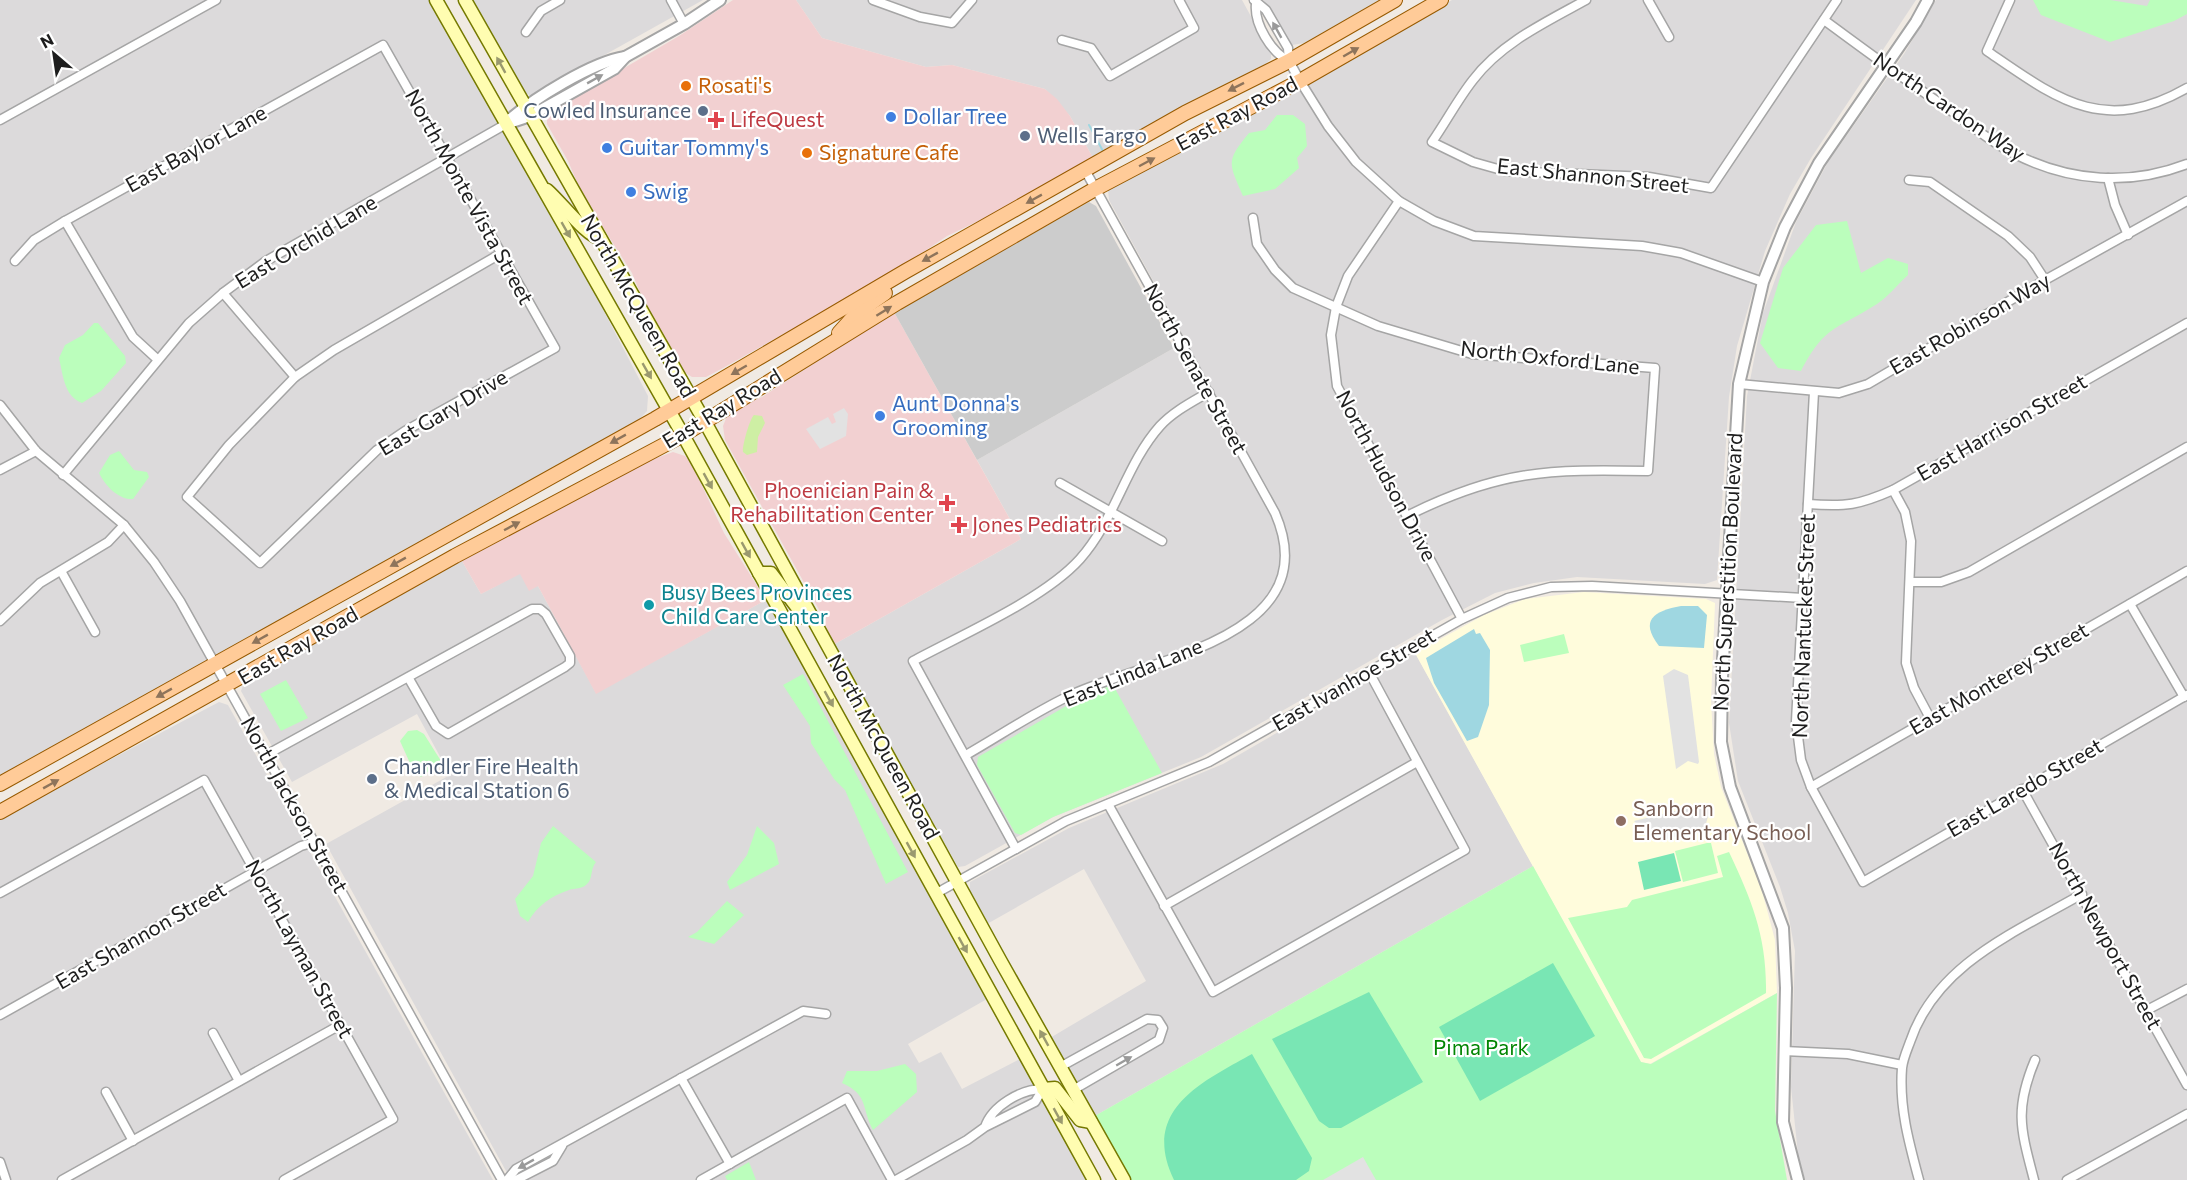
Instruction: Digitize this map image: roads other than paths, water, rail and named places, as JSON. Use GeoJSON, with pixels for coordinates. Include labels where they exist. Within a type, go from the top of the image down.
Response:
{"type":"FeatureCollection","features":[{"type":"Feature","properties":{"kind":"main road","name":"North McQueen Road"},"geometry":{"type":"LineString","coordinates":[[436,0],[683,435],[1094,1180]]}},
{"type":"Feature","properties":{"kind":"main road","name":"North McQueen Road"},"geometry":{"type":"LineString","coordinates":[[465,0],[705,422],[957,882],[1124,1180]]}},
{"type":"Feature","properties":{"kind":"main road","name":"East Ray Road"},"geometry":{"type":"LineString","coordinates":[[0,784],[669,411],[906,271],[1185,113],[1288,61],[1395,0]]}},
{"type":"Feature","properties":{"kind":"main road","name":"East Ray Road"},"geometry":{"type":"LineString","coordinates":[[0,812],[456,556],[683,435],[829,344],[1095,189],[1300,81],[1441,0]]}},
{"type":"Feature","properties":{"kind":"main road"},"geometry":{"type":"LineString","coordinates":[[540,183],[565,205],[588,234],[600,238]]}},
{"type":"Feature","properties":{"kind":"main road"},"geometry":{"type":"LineString","coordinates":[[829,344],[856,313],[901,281],[906,271]]}},
{"type":"Feature","properties":{"kind":"main road"},"geometry":{"type":"LineString","coordinates":[[759,573],[771,573],[804,617],[823,636]]}},
{"type":"Feature","properties":{"kind":"main road"},"geometry":{"type":"LineString","coordinates":[[1043,1089],[1055,1088],[1080,1120],[1091,1122]]}},
{"type":"Feature","properties":{"kind":"street"},"geometry":{"type":"LineString","coordinates":[[0,120],[216,0]]}},
{"type":"Feature","properties":{"kind":"street"},"geometry":{"type":"LineString","coordinates":[[526,32],[541,11],[560,0]]}},
{"type":"Feature","properties":{"kind":"street"},"geometry":{"type":"LineString","coordinates":[[671,0],[684,24]]}},
{"type":"Feature","properties":{"kind":"street","name":"East Orchid Lane"},"geometry":{"type":"LineString","coordinates":[[63,475],[189,323],[223,293],[266,261],[527,111],[614,69],[625,57],[684,24],[720,0]]}},
{"type":"Feature","properties":{"kind":"street"},"geometry":{"type":"LineString","coordinates":[[873,0],[920,17],[952,23],[972,0]]}},
{"type":"Feature","properties":{"kind":"street"},"geometry":{"type":"LineString","coordinates":[[1062,40],[1091,48],[1110,76],[1194,28],[1179,0]]}},
{"type":"Feature","properties":{"kind":"street","name":"East Shannon Street"},"geometry":{"type":"LineString","coordinates":[[1586,0],[1530,31],[1497,54],[1473,80],[1432,142],[1473,162],[1506,171],[1649,177],[1711,188],[1838,0]]}},
{"type":"Feature","properties":{"kind":"street"},"geometry":{"type":"LineString","coordinates":[[1648,0],[1669,37]]}},
{"type":"Feature","properties":{"kind":"street","name":"North Superstition Boulevard"},"geometry":{"type":"LineString","coordinates":[[1798,1180],[1784,1122],[1786,988],[1783,928],[1730,787],[1721,742],[1726,594],[1738,384],[1763,282],[1785,227],[1819,163],[1928,0]]}},
{"type":"Feature","properties":{"kind":"street"},"geometry":{"type":"LineString","coordinates":[[2010,0],[1987,51],[2049,93],[2072,104],[2106,111],[2138,107],[2171,97],[2187,88]]}},
{"type":"Feature","properties":{"kind":"street"},"geometry":{"type":"LineString","coordinates":[[1255,2],[1255,15],[1278,55],[1288,61],[1328,126],[1356,162],[1399,201],[1434,221],[1474,236],[1642,246],[1681,253],[1763,282]]}},
{"type":"Feature","properties":{"kind":"street","name":"North Cardon Way"},"geometry":{"type":"LineString","coordinates":[[1824,20],[2013,154],[2049,169],[2081,178],[2108,178],[2161,173],[2187,164]]}},
{"type":"Feature","properties":{"kind":"street","name":"North Monte Vista Street"},"geometry":{"type":"LineString","coordinates":[[383,45],[555,348]]}},
{"type":"Feature","properties":{"kind":"street","name":"East Baylor Lane"},"geometry":{"type":"LineString","coordinates":[[15,261],[34,240],[65,221],[383,45]]}},
{"type":"Feature","properties":{"kind":"street","name":"North Senate Street"},"geometry":{"type":"LineString","coordinates":[[1085,170],[1209,392],[1283,533],[1287,552],[1283,574]]}},
{"type":"Feature","properties":{"kind":"street"},"geometry":{"type":"LineString","coordinates":[[2108,178],[2115,205],[2127,235]]}},
{"type":"Feature","properties":{"kind":"street"},"geometry":{"type":"LineString","coordinates":[[1909,180],[1930,182],[2008,236],[2030,257],[2045,280]]}},
{"type":"Feature","properties":{"kind":"street","name":"North Hudson Drive"},"geometry":{"type":"LineString","coordinates":[[1399,201],[1348,276],[1336,307],[1331,335],[1337,386],[1462,619]]}},
{"type":"Feature","properties":{"kind":"street","name":"East Robinson Way"},"geometry":{"type":"LineString","coordinates":[[1738,384],[1839,393],[1868,384],[2045,280],[2187,201]]}},
{"type":"Feature","properties":{"kind":"street","name":"North Oxford Lane"},"geometry":{"type":"LineString","coordinates":[[1253,218],[1257,244],[1275,270],[1293,288],[1408,337],[1472,354],[1655,368],[1648,471],[1568,469],[1526,473],[1449,495],[1407,516]]}},
{"type":"Feature","properties":{"kind":"street"},"geometry":{"type":"LineString","coordinates":[[65,221],[133,337],[157,359]]}},
{"type":"Feature","properties":{"kind":"street"},"geometry":{"type":"LineString","coordinates":[[223,293],[295,377],[334,350],[500,254]]}},
{"type":"Feature","properties":{"kind":"street","name":"East Harrison Street"},"geometry":{"type":"LineString","coordinates":[[1808,504],[1843,507],[1866,502],[1893,490],[2187,323]]}},
{"type":"Feature","properties":{"kind":"street","name":"East Gary Drive"},"geometry":{"type":"LineString","coordinates":[[295,377],[229,445],[187,497],[260,563],[377,450],[405,431],[555,348]]}},
{"type":"Feature","properties":{"kind":"street"},"geometry":{"type":"LineString","coordinates":[[1016,849],[914,661],[1046,589],[1066,574],[1083,556],[1148,442],[1161,425],[1180,409],[1209,392]]}},
{"type":"Feature","properties":{"kind":"street","name":"North Nantucket Street"},"geometry":{"type":"LineString","coordinates":[[1814,392],[1796,721],[1801,760],[1811,787],[1863,882]]}},
{"type":"Feature","properties":{"kind":"street","name":"North Jackson Street"},"geometry":{"type":"LineString","coordinates":[[0,405],[36,451],[124,525],[154,562],[180,601],[502,1180]]}},
{"type":"Feature","properties":{"kind":"street"},"geometry":{"type":"LineString","coordinates":[[1910,582],[1941,582],[1969,573],[2187,447]]}},
{"type":"Feature","properties":{"kind":"street"},"geometry":{"type":"LineString","coordinates":[[0,471],[36,451]]}},
{"type":"Feature","properties":{"kind":"street"},"geometry":{"type":"LineString","coordinates":[[1060,483],[1162,541]]}},
{"type":"Feature","properties":{"kind":"street"},"geometry":{"type":"LineString","coordinates":[[1893,490],[1905,512],[1911,541],[1906,663],[1914,688],[1930,718]]}},
{"type":"Feature","properties":{"kind":"street"},"geometry":{"type":"LineString","coordinates":[[0,621],[40,583],[108,542],[124,525]]}},
{"type":"Feature","properties":{"kind":"street"},"geometry":{"type":"LineString","coordinates":[[61,571],[95,632]]}},
{"type":"Feature","properties":{"kind":"street","name":"East Monterey Street"},"geometry":{"type":"LineString","coordinates":[[1811,787],[2187,571]]}},
{"type":"Feature","properties":{"kind":"street","name":"East Linda Lane"},"geometry":{"type":"LineString","coordinates":[[966,755],[1072,695],[1199,649],[1256,616],[1269,602],[1283,574]]}},
{"type":"Feature","properties":{"kind":"street","name":"East Ivanhoe Street"},"geometry":{"type":"LineString","coordinates":[[935,894],[1066,821],[1209,762],[1462,619],[1508,598],[1551,587],[1592,586],[1803,598]]}},
{"type":"Feature","properties":{"kind":"street"},"geometry":{"type":"LineString","coordinates":[[2130,604],[2185,696]]}},
{"type":"Feature","properties":{"kind":"street"},"geometry":{"type":"LineString","coordinates":[[266,755],[408,677],[532,609],[540,609],[546,614],[570,656],[570,663],[565,667],[448,734],[436,726],[408,677]]}},
{"type":"Feature","properties":{"kind":"street"},"geometry":{"type":"LineString","coordinates":[[1108,804],[1213,992],[1465,849],[1369,672]]}},
{"type":"Feature","properties":{"kind":"street","name":"East Laredo Street"},"geometry":{"type":"LineString","coordinates":[[1863,882],[2185,696]]}},
{"type":"Feature","properties":{"kind":"street"},"geometry":{"type":"LineString","coordinates":[[1164,906],[1417,762]]}},
{"type":"Feature","properties":{"kind":"street","name":"North Layman Street"},"geometry":{"type":"LineString","coordinates":[[0,892],[204,780],[393,1119],[284,1180]]}},
{"type":"Feature","properties":{"kind":"street","name":"North Newport Street"},"geometry":{"type":"LineString","coordinates":[[2022,789],[2187,1085]]}},
{"type":"Feature","properties":{"kind":"street","name":"East Shannon Street"},"geometry":{"type":"LineString","coordinates":[[0,1015],[301,846],[315,842]]}},
{"type":"Feature","properties":{"kind":"street"},"geometry":{"type":"LineString","coordinates":[[1918,1180],[1906,1132],[1902,1065],[1926,1007],[1945,982],[1968,961],[2082,894]]}},
{"type":"Feature","properties":{"kind":"street"},"geometry":{"type":"LineString","coordinates":[[2147,1010],[2187,989]]}},
{"type":"Feature","properties":{"kind":"street"},"geometry":{"type":"LineString","coordinates":[[507,1180],[516,1169],[802,1011],[826,1014]]}},
{"type":"Feature","properties":{"kind":"street"},"geometry":{"type":"LineString","coordinates":[[1060,1067],[1147,1019],[1158,1020],[1163,1028],[1159,1040],[1073,1090]]}},
{"type":"Feature","properties":{"kind":"street"},"geometry":{"type":"LineString","coordinates":[[62,1180],[340,1025]]}},
{"type":"Feature","properties":{"kind":"street"},"geometry":{"type":"LineString","coordinates":[[213,1033],[239,1081]]}},
{"type":"Feature","properties":{"kind":"street"},"geometry":{"type":"LineString","coordinates":[[1784,1051],[1848,1054],[1902,1065]]}},
{"type":"Feature","properties":{"kind":"street"},"geometry":{"type":"LineString","coordinates":[[2034,1180],[2022,1135],[2020,1112],[2024,1087],[2035,1060]]}},
{"type":"Feature","properties":{"kind":"street"},"geometry":{"type":"LineString","coordinates":[[681,1078],[730,1164]]}},
{"type":"Feature","properties":{"kind":"street"},"geometry":{"type":"LineString","coordinates":[[986,1127],[993,1110],[1032,1089],[1043,1089]]}},
{"type":"Feature","properties":{"kind":"street"},"geometry":{"type":"LineString","coordinates":[[701,1180],[847,1098],[894,1180],[986,1127],[1035,1102],[1043,1089]]}},
{"type":"Feature","properties":{"kind":"street"},"geometry":{"type":"LineString","coordinates":[[106,1092],[133,1141]]}},
{"type":"Feature","properties":{"kind":"street"},"geometry":{"type":"LineString","coordinates":[[2067,1180],[2187,1114]]}},
{"type":"Feature","properties":{"kind":"street"},"geometry":{"type":"LineString","coordinates":[[516,1180],[553,1161],[562,1145]]}},
{"type":"Feature","properties":{"kind":"street"},"geometry":{"type":"LineString","coordinates":[[0,1162],[6,1180]]}},
{"type":"Feature","properties":{"kind":"water"},"geometry":{"type":"Polygon","coordinates":[[[1681,606],[1698,606],[1707,615],[1704,648],[1659,646],[1653,637],[1650,629],[1652,618],[1663,611],[1681,606]]]}},
{"type":"Feature","properties":{"kind":"water"},"geometry":{"type":"Polygon","coordinates":[[[1474,629],[1476,634],[1480,633],[1490,650],[1489,705],[1478,737],[1467,741],[1434,683],[1426,658],[1474,629]]]}},
{"type":"Feature","properties":{"kind":"waterway"},"geometry":{"type":"LineString","coordinates":[[1089,125],[1104,153]]}},
{"type":"Feature","properties":{"kind":"place","name":"Rosati's"},"geometry":{"type":"Point","coordinates":[686,86]}},
{"type":"Feature","properties":{"kind":"place","name":"Cowled Insurance"},"geometry":{"type":"Point","coordinates":[703,111]}},
{"type":"Feature","properties":{"kind":"place","name":"Dollar Tree"},"geometry":{"type":"Point","coordinates":[891,117]}},
{"type":"Feature","properties":{"kind":"place","name":"LifeQuest"},"geometry":{"type":"Point","coordinates":[716,120]}},
{"type":"Feature","properties":{"kind":"place","name":"Wells Fargo"},"geometry":{"type":"Point","coordinates":[1025,136]}},
{"type":"Feature","properties":{"kind":"place","name":"Guitar Tommy's"},"geometry":{"type":"Point","coordinates":[607,148]}},
{"type":"Feature","properties":{"kind":"place","name":"Signature Cafe"},"geometry":{"type":"Point","coordinates":[807,153]}},
{"type":"Feature","properties":{"kind":"place","name":"Swig"},"geometry":{"type":"Point","coordinates":[631,192]}},
{"type":"Feature","properties":{"kind":"place","name":"Aunt Donna's Grooming"},"geometry":{"type":"Point","coordinates":[880,416]}},
{"type":"Feature","properties":{"kind":"place","name":"Phoenician Pain & Rehabilitation Center"},"geometry":{"type":"Point","coordinates":[947,503]}},
{"type":"Feature","properties":{"kind":"place","name":"Jones Pediatrics"},"geometry":{"type":"Point","coordinates":[959,525]}},
{"type":"Feature","properties":{"kind":"place","name":"Busy Bees Provinces Child Care Center"},"geometry":{"type":"Point","coordinates":[649,605]}},
{"type":"Feature","properties":{"kind":"place","name":"Chandler Fire Health & Medical Station 6"},"geometry":{"type":"Point","coordinates":[372,779]}},
{"type":"Feature","properties":{"kind":"place","name":"Sanborn Elementary School"},"geometry":{"type":"Point","coordinates":[1621,821]}},
{"type":"Feature","properties":{"kind":"park label","name":"Pima Park"},"geometry":{"type":"Point","coordinates":[1481,1048]}}]}
